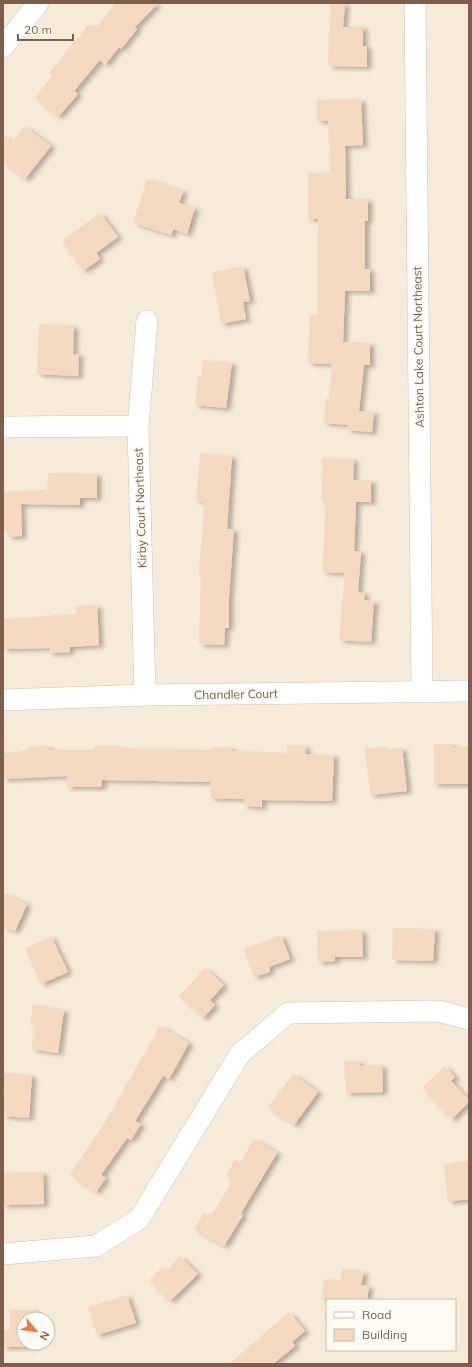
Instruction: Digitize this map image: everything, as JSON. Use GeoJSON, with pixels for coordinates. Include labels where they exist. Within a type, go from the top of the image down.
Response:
{"type":"FeatureCollection","features":[{"type":"Feature","properties":{"kind":"street"},"geometry":{"type":"LineString","coordinates":[[3,47],[38,3]]}},
{"type":"Feature","properties":{"kind":"street","name":"Ashton Lake Court Northeast"},"geometry":{"type":"LineString","coordinates":[[415,3],[422,691]]}},
{"type":"Feature","properties":{"kind":"street","name":"Kirby Court Northeast"},"geometry":{"type":"LineString","coordinates":[[145,695],[138,426],[147,321]]}},
{"type":"Feature","properties":{"kind":"street"},"geometry":{"type":"LineString","coordinates":[[3,427],[138,426]]}},
{"type":"Feature","properties":{"kind":"street","name":"Chandler Court"},"geometry":{"type":"LineString","coordinates":[[3,700],[145,695],[469,691]]}},
{"type":"Feature","properties":{"kind":"street"},"geometry":{"type":"LineString","coordinates":[[3,1254],[96,1246],[139,1219],[240,1054],[288,1013],[438,1011],[469,1019]]}},
{"type":"Feature","properties":{"kind":"shaded area"},"geometry":{"type":"Polygon","coordinates":[[[3,3],[469,3],[469,1364],[3,1364],[3,3]]]}},
{"type":"Feature","properties":{"kind":"building"},"geometry":{"type":"Polygon","coordinates":[[[116,3],[158,3],[135,27],[137,29],[121,49],[119,47],[105,65],[100,60],[74,91],[78,94],[58,117],[35,97],[52,76],[49,73],[89,24],[95,29],[116,3]]]}},
{"type":"Feature","properties":{"kind":"building"},"geometry":{"type":"Polygon","coordinates":[[[330,3],[345,3],[343,27],[363,27],[363,46],[367,46],[367,67],[328,66],[330,3]]]}},
{"type":"Feature","properties":{"kind":"building"},"geometry":{"type":"Polygon","coordinates":[[[361,99],[363,145],[345,146],[346,199],[368,199],[368,221],[365,221],[365,269],[370,269],[370,291],[345,291],[343,342],[370,343],[370,365],[364,365],[359,411],[374,412],[372,432],[347,430],[348,425],[324,423],[326,398],[329,398],[332,364],[308,363],[310,315],[318,315],[318,219],[308,219],[308,173],[330,173],[328,121],[317,121],[317,100],[361,99]]]}},
{"type":"Feature","properties":{"kind":"building"},"geometry":{"type":"Polygon","coordinates":[[[24,126],[51,146],[25,179],[3,162],[3,135],[12,142],[24,126]]]}},
{"type":"Feature","properties":{"kind":"building"},"geometry":{"type":"Polygon","coordinates":[[[147,179],[183,191],[179,203],[195,208],[187,234],[173,229],[171,235],[133,223],[147,179]]]}},
{"type":"Feature","properties":{"kind":"building"},"geometry":{"type":"Polygon","coordinates":[[[100,213],[118,237],[96,253],[100,259],[83,271],[62,241],[100,213]]]}},
{"type":"Feature","properties":{"kind":"building"},"geometry":{"type":"Polygon","coordinates":[[[243,266],[250,301],[243,302],[246,319],[221,324],[212,273],[243,266]]]}},
{"type":"Feature","properties":{"kind":"building"},"geometry":{"type":"Polygon","coordinates":[[[39,324],[74,326],[73,354],[79,354],[78,376],[37,374],[39,324]]]}},
{"type":"Feature","properties":{"kind":"building"},"geometry":{"type":"Polygon","coordinates":[[[203,360],[232,363],[226,408],[195,405],[198,376],[201,376],[203,360]]]}},
{"type":"Feature","properties":{"kind":"building"},"geometry":{"type":"Polygon","coordinates":[[[200,454],[232,456],[227,529],[234,529],[229,596],[229,628],[225,628],[224,645],[199,644],[201,574],[199,574],[204,502],[196,501],[200,454]]]}},
{"type":"Feature","properties":{"kind":"building"},"geometry":{"type":"Polygon","coordinates":[[[322,458],[354,459],[353,480],[371,480],[371,502],[356,502],[354,551],[361,551],[358,592],[365,592],[364,600],[374,601],[371,642],[339,640],[345,573],[322,572],[326,502],[321,502],[322,458]]]}},
{"type":"Feature","properties":{"kind":"building"},"geometry":{"type":"Polygon","coordinates":[[[48,473],[97,474],[97,498],[80,498],[80,505],[21,504],[22,536],[8,537],[8,529],[3,529],[3,492],[47,490],[48,473]]]}},
{"type":"Feature","properties":{"kind":"building"},"geometry":{"type":"Polygon","coordinates":[[[97,605],[99,645],[70,647],[70,652],[49,653],[49,648],[3,649],[3,619],[76,614],[76,607],[97,605]]]}},
{"type":"Feature","properties":{"kind":"building"},"geometry":{"type":"Polygon","coordinates":[[[434,744],[453,744],[453,747],[469,747],[469,784],[434,784],[434,744]]]}},
{"type":"Feature","properties":{"kind":"building"},"geometry":{"type":"Polygon","coordinates":[[[287,745],[306,746],[306,754],[334,755],[332,801],[262,800],[262,807],[244,806],[244,799],[210,798],[211,782],[102,780],[102,787],[67,787],[67,776],[3,779],[3,753],[28,751],[28,747],[49,746],[49,750],[95,750],[95,746],[116,746],[116,748],[213,750],[213,747],[232,748],[232,751],[287,753],[287,745]]]}},
{"type":"Feature","properties":{"kind":"building"},"geometry":{"type":"Polygon","coordinates":[[[383,747],[383,750],[402,748],[407,791],[370,795],[365,749],[383,747]]]}},
{"type":"Feature","properties":{"kind":"building"},"geometry":{"type":"Polygon","coordinates":[[[3,893],[27,904],[15,931],[3,926],[3,893]]]}},
{"type":"Feature","properties":{"kind":"building"},"geometry":{"type":"Polygon","coordinates":[[[393,928],[435,929],[433,961],[392,960],[393,928]]]}},
{"type":"Feature","properties":{"kind":"building"},"geometry":{"type":"Polygon","coordinates":[[[362,930],[363,957],[335,957],[335,961],[318,962],[317,931],[362,930]]]}},
{"type":"Feature","properties":{"kind":"building"},"geometry":{"type":"Polygon","coordinates":[[[281,935],[290,959],[269,967],[270,972],[254,977],[244,949],[281,935]]]}},
{"type":"Feature","properties":{"kind":"building"},"geometry":{"type":"Polygon","coordinates":[[[51,936],[68,972],[41,984],[25,949],[51,936]]]}},
{"type":"Feature","properties":{"kind":"building"},"geometry":{"type":"Polygon","coordinates":[[[205,968],[224,985],[210,1000],[215,1005],[203,1018],[179,996],[205,968]]]}},
{"type":"Feature","properties":{"kind":"building"},"geometry":{"type":"Polygon","coordinates":[[[33,1005],[64,1010],[58,1053],[31,1049],[35,1024],[30,1023],[33,1005]]]}},
{"type":"Feature","properties":{"kind":"building"},"geometry":{"type":"Polygon","coordinates":[[[160,1026],[189,1043],[169,1079],[163,1076],[135,1121],[141,1124],[131,1140],[127,1138],[101,1175],[106,1178],[96,1192],[70,1174],[104,1124],[160,1026]]]}},
{"type":"Feature","properties":{"kind":"building"},"geometry":{"type":"Polygon","coordinates":[[[360,1061],[360,1066],[382,1065],[383,1092],[346,1093],[344,1062],[360,1061]]]}},
{"type":"Feature","properties":{"kind":"building"},"geometry":{"type":"Polygon","coordinates":[[[445,1066],[455,1077],[451,1081],[469,1100],[469,1102],[452,1119],[422,1088],[445,1066]]]}},
{"type":"Feature","properties":{"kind":"building"},"geometry":{"type":"Polygon","coordinates":[[[3,1073],[32,1075],[29,1118],[3,1116],[5,1092],[3,1092],[3,1073]]]}},
{"type":"Feature","properties":{"kind":"building"},"geometry":{"type":"Polygon","coordinates":[[[293,1074],[318,1092],[294,1125],[268,1107],[293,1074]]]}},
{"type":"Feature","properties":{"kind":"building"},"geometry":{"type":"Polygon","coordinates":[[[254,1139],[277,1153],[241,1213],[243,1215],[224,1246],[194,1229],[204,1213],[210,1218],[233,1179],[226,1175],[235,1160],[240,1163],[254,1139]]]}},
{"type":"Feature","properties":{"kind":"building"},"geometry":{"type":"Polygon","coordinates":[[[469,1161],[469,1199],[448,1202],[444,1164],[469,1161]]]}},
{"type":"Feature","properties":{"kind":"building"},"geometry":{"type":"Polygon","coordinates":[[[43,1172],[44,1204],[3,1205],[3,1173],[43,1172]]]}},
{"type":"Feature","properties":{"kind":"building"},"geometry":{"type":"Polygon","coordinates":[[[180,1256],[198,1274],[170,1301],[149,1280],[162,1267],[166,1271],[180,1256]]]}},
{"type":"Feature","properties":{"kind":"building"},"geometry":{"type":"Polygon","coordinates":[[[342,1269],[364,1272],[361,1285],[369,1286],[367,1299],[321,1300],[324,1279],[340,1281],[342,1269]]]}},
{"type":"Feature","properties":{"kind":"building"},"geometry":{"type":"Polygon","coordinates":[[[127,1295],[136,1323],[97,1335],[88,1307],[127,1295]]]}},
{"type":"Feature","properties":{"kind":"building"},"geometry":{"type":"Polygon","coordinates":[[[9,1310],[35,1310],[16,1311],[16,1347],[3,1347],[3,1331],[9,1331],[9,1310]]]}},
{"type":"Feature","properties":{"kind":"building"},"geometry":{"type":"Polygon","coordinates":[[[289,1312],[305,1331],[292,1342],[295,1346],[273,1364],[229,1364],[289,1312]]]}}]}
